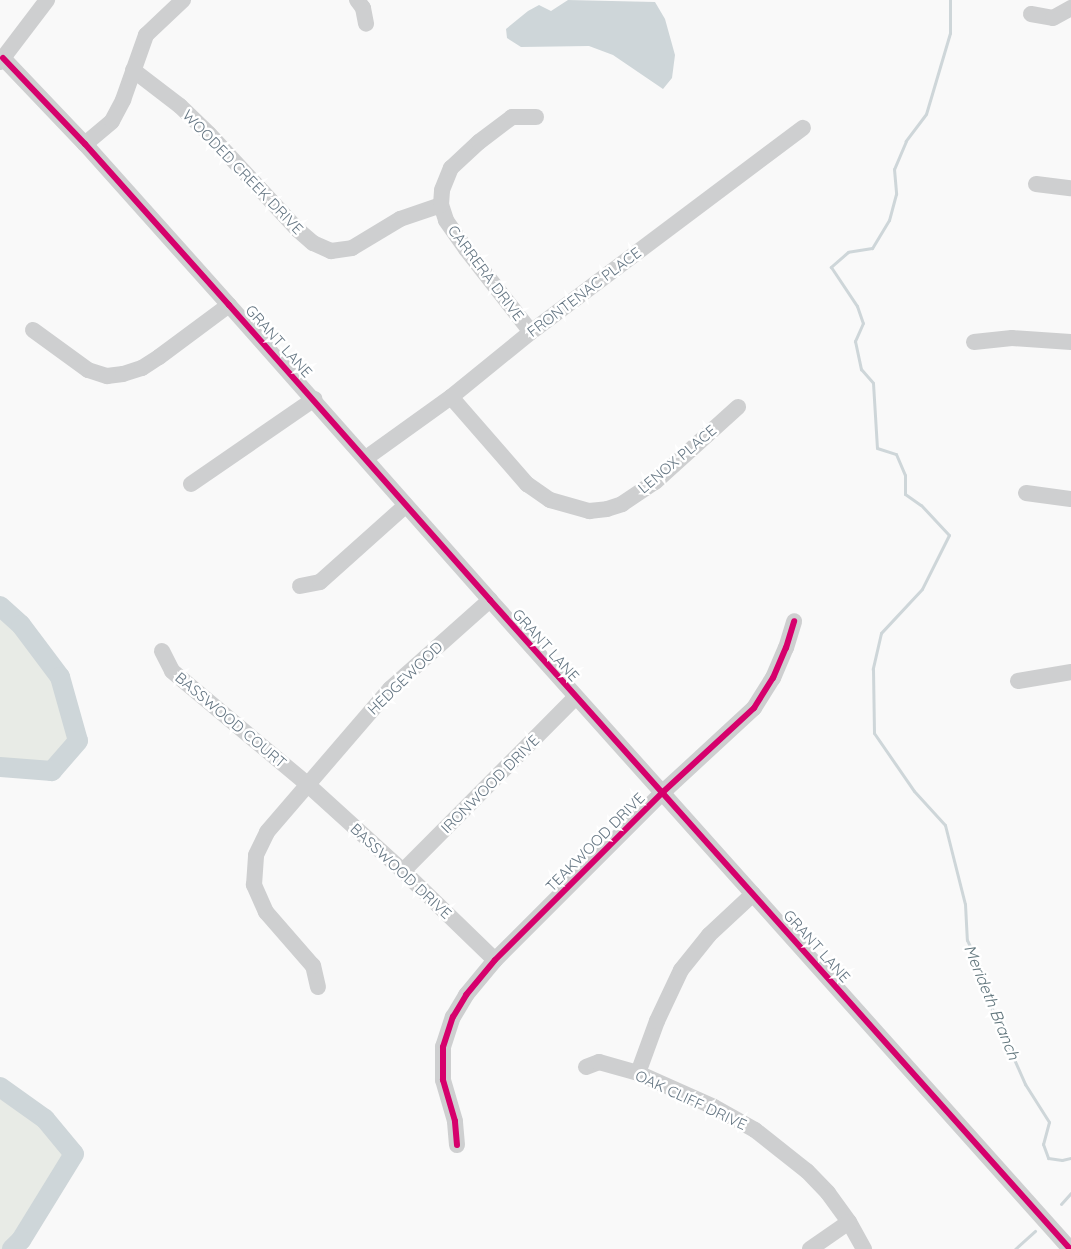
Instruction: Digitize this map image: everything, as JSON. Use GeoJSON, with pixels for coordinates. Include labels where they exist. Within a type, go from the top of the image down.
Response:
{"type":"FeatureCollection","features":[{"type":"Feature","properties":{"kind":"street","name":"GRANT LANE"},"geometry":{"type":"LineString","coordinates":[[47,0],[2,60],[86,144],[314,399],[406,506],[576,697],[1070,1249]]}},
{"type":"Feature","properties":{"kind":"street"},"geometry":{"type":"LineString","coordinates":[[86,144],[112,121],[123,100],[146,35],[158,21],[183,0]]}},
{"type":"Feature","properties":{"kind":"street"},"geometry":{"type":"LineString","coordinates":[[357,0],[363,8],[366,24]]}},
{"type":"Feature","properties":{"kind":"street"},"geometry":{"type":"LineString","coordinates":[[1031,14],[1052,18],[1071,8]]}},
{"type":"Feature","properties":{"kind":"street","name":"WOODED CREEK DRIVE"},"geometry":{"type":"LineString","coordinates":[[133,70],[180,106],[209,134],[298,230],[313,243],[331,251],[352,248],[400,219],[441,205]]}},
{"type":"Feature","properties":{"kind":"street"},"geometry":{"type":"LineString","coordinates":[[441,205],[442,190],[452,168],[479,142],[512,118],[536,116]]}},
{"type":"Feature","properties":{"kind":"street","name":"FRONTENAC PLACE"},"geometry":{"type":"LineString","coordinates":[[366,458],[451,397],[531,332],[803,128]]}},
{"type":"Feature","properties":{"kind":"street"},"geometry":{"type":"LineString","coordinates":[[1036,184],[1071,188]]}},
{"type":"Feature","properties":{"kind":"street","name":"CARRERA DRIVE"},"geometry":{"type":"LineString","coordinates":[[441,205],[446,220],[531,332]]}},
{"type":"Feature","properties":{"kind":"street"},"geometry":{"type":"LineString","coordinates":[[33,330],[88,370],[107,376],[123,374],[142,368],[159,357],[229,305]]}},
{"type":"Feature","properties":{"kind":"street"},"geometry":{"type":"LineString","coordinates":[[974,342],[1012,338],[1071,342]]}},
{"type":"Feature","properties":{"kind":"street","name":"LENOX PLACE"},"geometry":{"type":"LineString","coordinates":[[451,397],[527,484],[550,500],[589,511],[607,509],[622,504],[655,482],[738,407]]}},
{"type":"Feature","properties":{"kind":"street"},"geometry":{"type":"LineString","coordinates":[[190,484],[314,399]]}},
{"type":"Feature","properties":{"kind":"street"},"geometry":{"type":"LineString","coordinates":[[1026,493],[1071,499]]}},
{"type":"Feature","properties":{"kind":"street"},"geometry":{"type":"LineString","coordinates":[[300,586],[320,582],[406,506]]}},
{"type":"Feature","properties":{"kind":"street","name":"HEDGEWOOD"},"geometry":{"type":"LineString","coordinates":[[318,987],[313,966],[266,912],[254,885],[256,856],[267,832],[390,689],[490,600]]}},
{"type":"Feature","properties":{"kind":"street","name":"TEAKWOOD DRIVE"},"geometry":{"type":"LineString","coordinates":[[456,1146],[455,1121],[443,1080],[443,1047],[453,1017],[466,995],[495,960],[663,792],[754,708],[773,678],[786,648],[794,621]]}},
{"type":"Feature","properties":{"kind":"street","name":"BASSWOOD COURT"},"geometry":{"type":"LineString","coordinates":[[162,651],[172,671],[307,784]]}},
{"type":"Feature","properties":{"kind":"street"},"geometry":{"type":"LineString","coordinates":[[1018,680],[1071,672]]}},
{"type":"Feature","properties":{"kind":"street","name":"IRONWOOD DRIVE"},"geometry":{"type":"LineString","coordinates":[[403,871],[576,697]]}},
{"type":"Feature","properties":{"kind":"street","name":"BASSWOOD DRIVE"},"geometry":{"type":"LineString","coordinates":[[307,784],[403,871],[495,960]]}},
{"type":"Feature","properties":{"kind":"street"},"geometry":{"type":"LineString","coordinates":[[638,1073],[657,1020],[682,970],[709,935],[754,894]]}},
{"type":"Feature","properties":{"kind":"street","name":"OAK CLIFF DRIVE"},"geometry":{"type":"LineString","coordinates":[[586,1067],[599,1062],[638,1073],[714,1108],[755,1130],[807,1171],[828,1193],[849,1222],[864,1249]]}},
{"type":"Feature","properties":{"kind":"street"},"geometry":{"type":"LineString","coordinates":[[810,1249],[849,1222]]}},
{"type":"Feature","properties":{"kind":"shaded area"},"geometry":{"type":"Polygon","coordinates":[[[568,0],[655,2],[665,19],[675,55],[672,78],[663,89],[613,55],[589,46],[521,47],[507,38],[506,29],[528,11],[539,5],[551,11],[568,0]]]}},
{"type":"Feature","properties":{"kind":"shaded area"},"geometry":{"type":"Polygon","coordinates":[[[0,606],[21,625],[60,677],[78,741],[52,771],[0,767],[0,606]]]}},
{"type":"Feature","properties":{"kind":"shaded area"},"geometry":{"type":"Polygon","coordinates":[[[0,1087],[45,1119],[74,1154],[21,1240],[12,1249],[0,1249],[0,1087]]]}},
{"type":"Feature","properties":{"kind":"waterway","name":"Merideth Branch"},"geometry":{"type":"LineString","coordinates":[[950,0],[950,33],[926,114],[906,141],[894,169],[896,194],[889,220],[872,248],[848,252],[831,267],[857,306],[863,323],[855,341],[861,369],[873,383],[877,448],[896,454],[905,475],[905,494],[921,505],[949,535],[922,589],[881,633],[873,669],[874,733],[914,791],[945,825],[965,904],[967,940],[982,971],[989,1002],[1025,1084],[1049,1122],[1043,1144],[1048,1158],[1062,1160],[1071,1158]]}},
{"type":"Feature","properties":{"kind":"waterway"},"geometry":{"type":"LineString","coordinates":[[0,606],[21,625],[60,677],[78,741],[52,771],[0,767]]}},
{"type":"Feature","properties":{"kind":"waterway"},"geometry":{"type":"LineString","coordinates":[[0,1087],[45,1119],[74,1154],[21,1240],[12,1249]]}},
{"type":"Feature","properties":{"kind":"waterway","name":"Merideth Branch"},"geometry":{"type":"LineString","coordinates":[[1061,1204],[1071,1193]]}},
{"type":"Feature","properties":{"kind":"waterway","name":"Merideth Branch"},"geometry":{"type":"LineString","coordinates":[[1015,1249],[1035,1231]]}},
{"type":"Feature","properties":{"kind":"cycle path"},"geometry":{"type":"LineString","coordinates":[[3,58],[85,144],[1070,1249]]}},
{"type":"Feature","properties":{"kind":"cycle path"},"geometry":{"type":"LineString","coordinates":[[457,1145],[455,1121],[443,1080],[443,1047],[453,1017],[466,995],[495,960],[663,792],[754,708],[773,678],[786,648],[794,621]]}}]}
